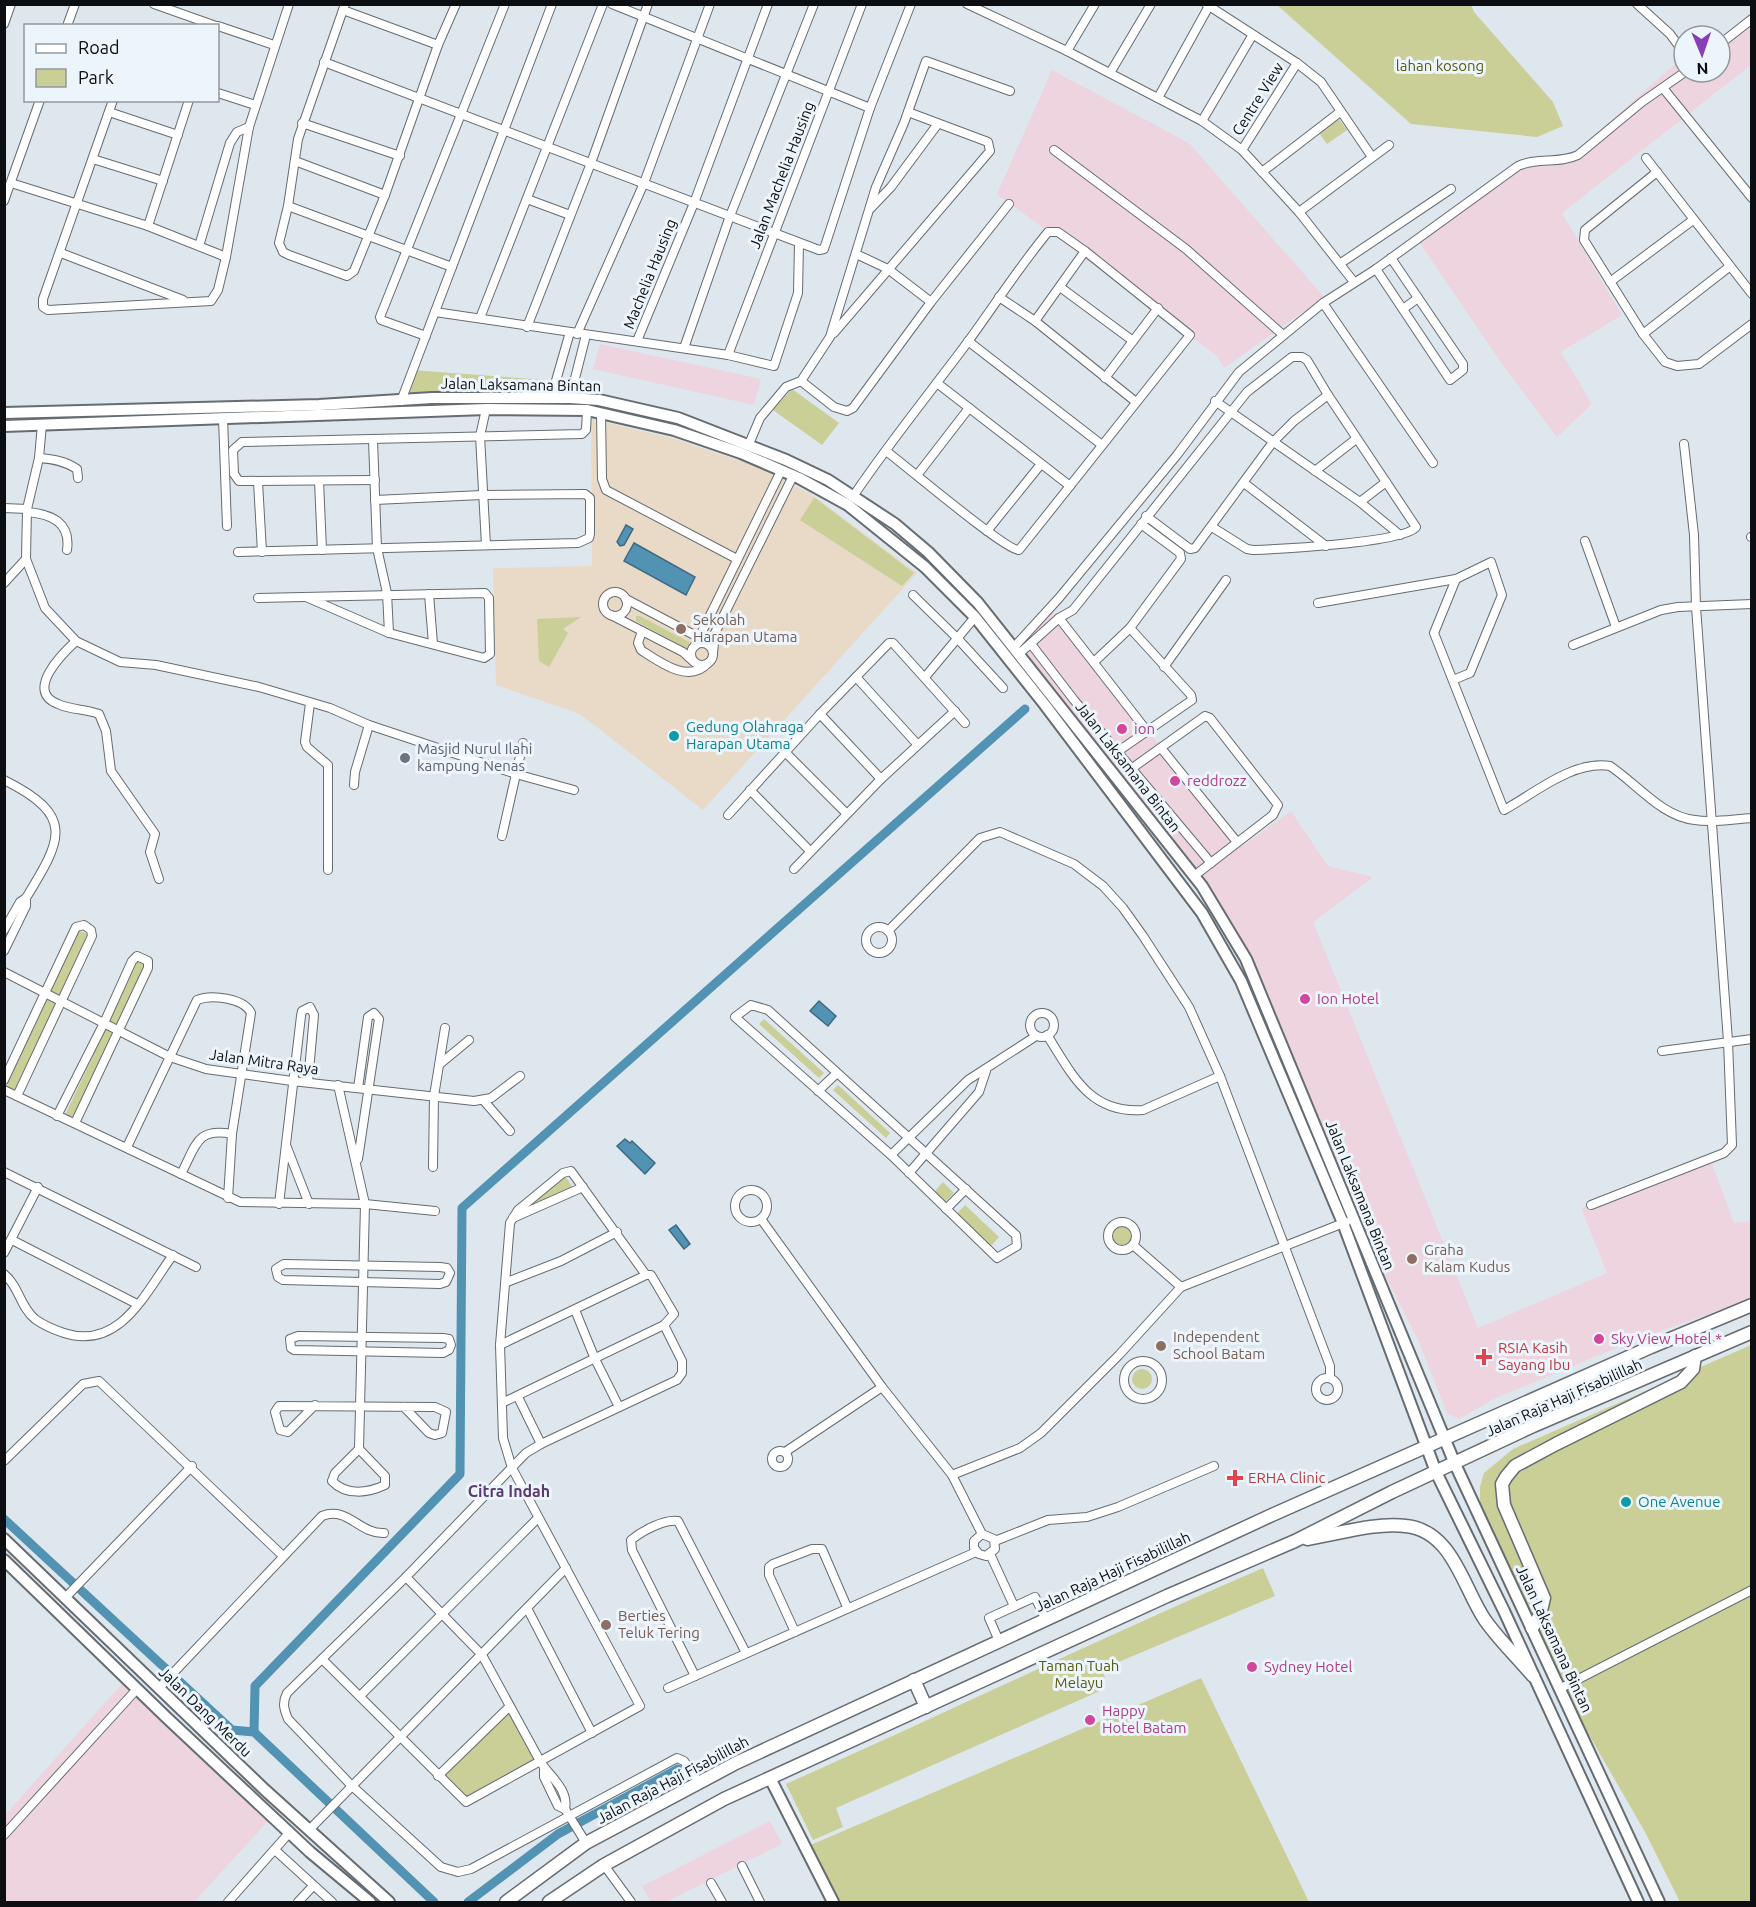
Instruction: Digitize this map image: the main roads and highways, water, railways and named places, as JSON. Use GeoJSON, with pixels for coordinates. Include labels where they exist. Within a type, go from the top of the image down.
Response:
{"type":"FeatureCollection","features":[{"type":"Feature","properties":{"kind":"main road","name":"Jalan Laksamana Bintan"},"geometry":{"type":"LineString","coordinates":[[4,426],[141,415],[432,398],[599,400],[678,418],[749,444],[828,480],[854,495],[928,552],[978,603],[1018,649],[1194,876],[1213,901],[1254,974],[1348,1221],[1436,1472],[1638,1902]]}},
{"type":"Feature","properties":{"kind":"main road","name":"Jalan Laksamana Bintan"},"geometry":{"type":"LineString","coordinates":[[4,413],[223,418],[486,409],[587,410],[674,430],[741,453],[793,476],[834,496],[873,524],[925,567],[975,617],[1045,705],[1210,925],[1241,981],[1446,1438],[1455,1464],[1659,1902]]}},
{"type":"Feature","properties":{"kind":"main road"},"geometry":{"type":"LineString","coordinates":[[674,430],[678,418]]}},
{"type":"Feature","properties":{"kind":"main road","name":"Jalan Raja Haji Fisabilillah"},"geometry":{"type":"LineString","coordinates":[[506,1902],[582,1838],[698,1781],[1427,1446],[1690,1329],[1752,1305]]}},
{"type":"Feature","properties":{"kind":"main road","name":"Jalan Raja Haji Fisabilillah"},"geometry":{"type":"LineString","coordinates":[[549,1902],[604,1865],[659,1833],[770,1778],[1167,1596],[1295,1540],[1533,1426],[1752,1332]]}},
{"type":"Feature","properties":{"kind":"main road"},"geometry":{"type":"LineString","coordinates":[[1532,1628],[1540,1615],[1544,1598],[1504,1505],[1502,1484],[1506,1477],[1515,1466],[1546,1449],[1681,1382],[1693,1369],[1695,1356]]}},
{"type":"Feature","properties":{"kind":"main road"},"geometry":{"type":"LineString","coordinates":[[1295,1540],[1388,1526],[1408,1526],[1423,1531],[1438,1540],[1455,1562],[1485,1620],[1533,1676]]}},
{"type":"Feature","properties":{"kind":"main road","name":"Jalan Dang Merdu"},"geometry":{"type":"LineString","coordinates":[[4,1539],[309,1830],[389,1902]]}},
{"type":"Feature","properties":{"kind":"main road","name":"Jalan Dang Merdu"},"geometry":{"type":"LineString","coordinates":[[4,1560],[137,1689],[290,1832],[370,1902]]}},
{"type":"Feature","properties":{"kind":"main road"},"geometry":{"type":"LineString","coordinates":[[76,1629],[86,1618]]}},
{"type":"Feature","properties":{"kind":"main road"},"geometry":{"type":"LineString","coordinates":[[914,1680],[926,1707]]}},
{"type":"Feature","properties":{"kind":"main road"},"geometry":{"type":"LineString","coordinates":[[770,1778],[833,1902]]}},
{"type":"Feature","properties":{"kind":"water"},"geometry":{"type":"Polygon","coordinates":[[[626,525],[633,529],[624,545],[620,546],[617,542],[626,525]]]}},
{"type":"Feature","properties":{"kind":"water"},"geometry":{"type":"Polygon","coordinates":[[[634,543],[695,577],[686,595],[624,561],[634,543]]]}},
{"type":"Feature","properties":{"kind":"water"},"geometry":{"type":"Polygon","coordinates":[[[819,1001],[836,1016],[828,1026],[810,1011],[819,1001]]]}},
{"type":"Feature","properties":{"kind":"water"},"geometry":{"type":"Polygon","coordinates":[[[625,1139],[630,1143],[632,1141],[655,1163],[645,1174],[617,1146],[625,1139]]]}},
{"type":"Feature","properties":{"kind":"water"},"geometry":{"type":"Polygon","coordinates":[[[676,1225],[690,1244],[684,1249],[669,1230],[676,1225]]]}},
{"type":"Feature","properties":{"kind":"waterway"},"geometry":{"type":"LineString","coordinates":[[254,1732],[255,1686],[460,1474],[462,1208],[1025,709]]}},
{"type":"Feature","properties":{"kind":"waterway"},"geometry":{"type":"LineString","coordinates":[[4,1519],[232,1730],[254,1732],[434,1902]]}},
{"type":"Feature","properties":{"kind":"waterway"},"geometry":{"type":"LineString","coordinates":[[468,1902],[558,1834],[678,1769]]}},
{"type":"Feature","properties":{"kind":"place","name":"Sekolah Harapan Utama"},"geometry":{"type":"Point","coordinates":[681,629]}},
{"type":"Feature","properties":{"kind":"place","name":"ion"},"geometry":{"type":"Point","coordinates":[1122,729]}},
{"type":"Feature","properties":{"kind":"place","name":"Gedung Olahraga Harapan Utama"},"geometry":{"type":"Point","coordinates":[674,736]}},
{"type":"Feature","properties":{"kind":"place","name":"Masjid Nurul Ilahi kampung Nenas"},"geometry":{"type":"Point","coordinates":[405,758]}},
{"type":"Feature","properties":{"kind":"place","name":"reddrozz"},"geometry":{"type":"Point","coordinates":[1175,781]}},
{"type":"Feature","properties":{"kind":"place","name":"Ion Hotel"},"geometry":{"type":"Point","coordinates":[1305,999]}},
{"type":"Feature","properties":{"kind":"place","name":"Graha Kalam Kudus"},"geometry":{"type":"Point","coordinates":[1412,1259]}},
{"type":"Feature","properties":{"kind":"place","name":"Sky View Hotel *"},"geometry":{"type":"Point","coordinates":[1599,1339]}},
{"type":"Feature","properties":{"kind":"place","name":"Independent School Batam"},"geometry":{"type":"Point","coordinates":[1161,1346]}},
{"type":"Feature","properties":{"kind":"place","name":"RSIA Kasih Sayang Ibu"},"geometry":{"type":"Point","coordinates":[1484,1357]}},
{"type":"Feature","properties":{"kind":"place","name":"ERHA Clinic"},"geometry":{"type":"Point","coordinates":[1235,1478]}},
{"type":"Feature","properties":{"kind":"place","name":"One Avenue"},"geometry":{"type":"Point","coordinates":[1626,1502]}},
{"type":"Feature","properties":{"kind":"place","name":"Berties Teluk Tering"},"geometry":{"type":"Point","coordinates":[606,1625]}},
{"type":"Feature","properties":{"kind":"place","name":"Sydney Hotel"},"geometry":{"type":"Point","coordinates":[1252,1667]}},
{"type":"Feature","properties":{"kind":"place","name":"Happy Hotel Batam"},"geometry":{"type":"Point","coordinates":[1090,1720]}},
{"type":"Feature","properties":{"kind":"district","name":"Citra Indah"},"geometry":{"type":"Point","coordinates":[509,1491]}},
{"type":"Feature","properties":{"kind":"park label","name":"lahan kosong"},"geometry":{"type":"Point","coordinates":[1440,66]}},
{"type":"Feature","properties":{"kind":"park label","name":"Taman Tuah Melayu"},"geometry":{"type":"Point","coordinates":[1079,1674]}}]}
